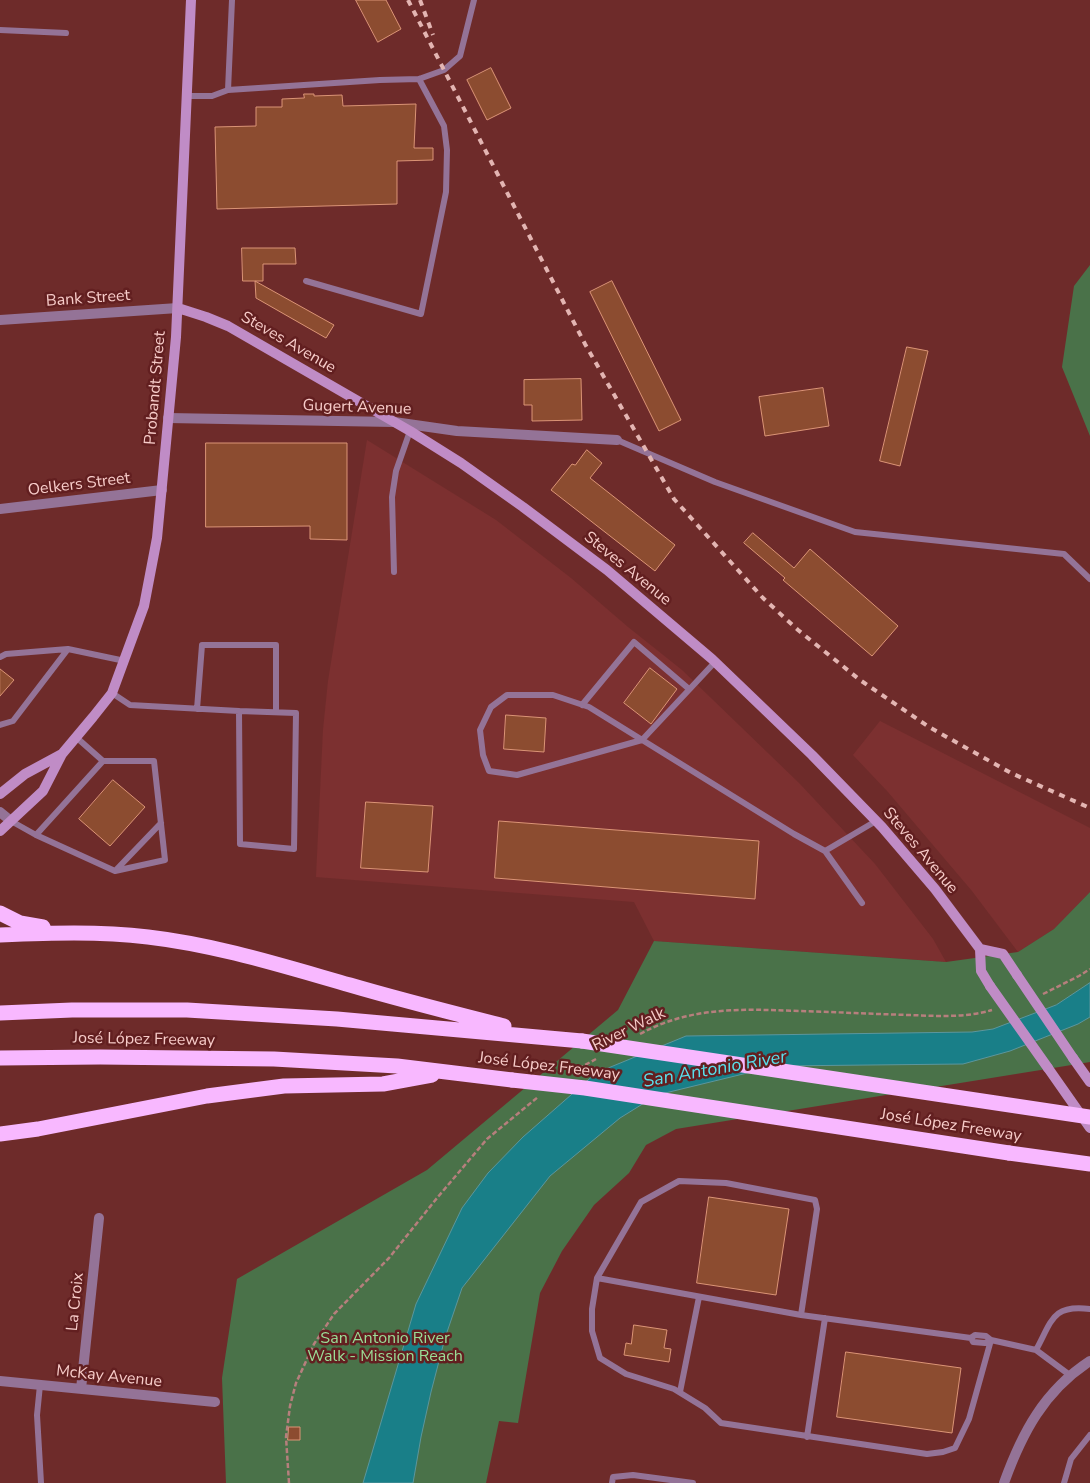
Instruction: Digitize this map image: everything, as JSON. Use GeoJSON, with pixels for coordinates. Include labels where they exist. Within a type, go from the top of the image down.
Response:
{"type":"FeatureCollection","features":[{"type":"Feature","properties":{"kind":"highway"},"geometry":{"type":"LineString","coordinates":[[0,913],[20,923],[69,933]]}},
{"type":"Feature","properties":{"kind":"highway"},"geometry":{"type":"LineString","coordinates":[[0,935],[69,933],[146,936],[213,948],[257,958],[399,999],[547,1037]]}},
{"type":"Feature","properties":{"kind":"highway","name":"José López Freeway"},"geometry":{"type":"LineString","coordinates":[[0,1013],[72,1010],[187,1010],[337,1019],[547,1037],[1090,1117]]}},
{"type":"Feature","properties":{"kind":"highway","name":"José López Freeway"},"geometry":{"type":"LineString","coordinates":[[0,1058],[100,1057],[274,1060],[397,1066],[585,1088],[1090,1164]]}},
{"type":"Feature","properties":{"kind":"highway"},"geometry":{"type":"LineString","coordinates":[[0,1134],[38,1129],[206,1096],[284,1086],[383,1084],[446,1072]]}},
{"type":"Feature","properties":{"kind":"main road","name":"Probandt Street"},"geometry":{"type":"LineString","coordinates":[[0,831],[43,791],[62,754],[112,693],[144,606],[162,490],[178,308],[191,0]]}},
{"type":"Feature","properties":{"kind":"main road","name":"Steves Avenue"},"geometry":{"type":"LineString","coordinates":[[178,308],[228,326],[410,431],[461,463],[607,570],[715,662],[812,755],[876,821],[935,889],[980,949]]}},
{"type":"Feature","properties":{"kind":"main road","name":"Probandt Street"},"geometry":{"type":"LineString","coordinates":[[0,794],[25,774],[62,754]]}},
{"type":"Feature","properties":{"kind":"main road"},"geometry":{"type":"LineString","coordinates":[[1090,1082],[1003,954],[980,949],[981,971],[990,986],[1090,1128]]}},
{"type":"Feature","properties":{"kind":"street","name":"Bank Street"},"geometry":{"type":"LineString","coordinates":[[0,320],[178,308]]}},
{"type":"Feature","properties":{"kind":"street","name":"Gugert Avenue"},"geometry":{"type":"LineString","coordinates":[[168,418],[394,422],[457,431],[618,440]]}},
{"type":"Feature","properties":{"kind":"street","name":"Oelkers Street"},"geometry":{"type":"LineString","coordinates":[[0,509],[162,490]]}},
{"type":"Feature","properties":{"kind":"street"},"geometry":{"type":"LineString","coordinates":[[0,812],[11,821]]}},
{"type":"Feature","properties":{"kind":"street","name":"La Croix"},"geometry":{"type":"LineString","coordinates":[[81,1389],[99,1218]]}},
{"type":"Feature","properties":{"kind":"street"},"geometry":{"type":"LineString","coordinates":[[1004,1483],[1029,1426],[1054,1392],[1090,1361]]}},
{"type":"Feature","properties":{"kind":"street","name":"McKay Avenue"},"geometry":{"type":"LineString","coordinates":[[0,1381],[215,1402]]}},
{"type":"Feature","properties":{"kind":"lane"},"geometry":{"type":"LineString","coordinates":[[228,90],[232,0]]}},
{"type":"Feature","properties":{"kind":"lane"},"geometry":{"type":"LineString","coordinates":[[187,96],[212,96],[228,90],[419,78],[444,70],[460,56],[474,0]]}},
{"type":"Feature","properties":{"kind":"lane"},"geometry":{"type":"LineString","coordinates":[[0,30],[66,33]]}},
{"type":"Feature","properties":{"kind":"lane"},"geometry":{"type":"LineString","coordinates":[[306,281],[421,314],[446,192],[447,150],[444,126],[419,78]]}},
{"type":"Feature","properties":{"kind":"lane"},"geometry":{"type":"LineString","coordinates":[[394,572],[392,497],[396,471],[410,431]]}},
{"type":"Feature","properties":{"kind":"lane"},"geometry":{"type":"LineString","coordinates":[[618,440],[715,482],[856,532],[1064,554],[1090,578]]}},
{"type":"Feature","properties":{"kind":"lane"},"geometry":{"type":"LineString","coordinates":[[582,705],[634,642],[689,689]]}},
{"type":"Feature","properties":{"kind":"lane"},"geometry":{"type":"LineString","coordinates":[[198,709],[202,645],[276,645],[276,712]]}},
{"type":"Feature","properties":{"kind":"lane"},"geometry":{"type":"LineString","coordinates":[[0,656],[68,649],[125,661]]}},
{"type":"Feature","properties":{"kind":"lane"},"geometry":{"type":"LineString","coordinates":[[0,725],[12,721],[68,649]]}},
{"type":"Feature","properties":{"kind":"lane"},"geometry":{"type":"LineString","coordinates":[[715,662],[642,740],[517,774],[489,771],[483,755],[480,730],[491,706],[507,695],[552,695],[589,707],[642,740],[794,834],[825,851],[862,903]]}},
{"type":"Feature","properties":{"kind":"lane"},"geometry":{"type":"LineString","coordinates":[[112,693],[130,705],[198,709],[239,710],[296,713],[294,849],[240,844],[239,710]]}},
{"type":"Feature","properties":{"kind":"lane"},"geometry":{"type":"LineString","coordinates":[[11,821],[36,835],[115,871],[165,860],[154,761],[103,761],[77,738]]}},
{"type":"Feature","properties":{"kind":"lane"},"geometry":{"type":"LineString","coordinates":[[36,835],[103,761]]}},
{"type":"Feature","properties":{"kind":"lane"},"geometry":{"type":"LineString","coordinates":[[825,851],[876,821]]}},
{"type":"Feature","properties":{"kind":"lane"},"geometry":{"type":"LineString","coordinates":[[115,871],[161,823]]}},
{"type":"Feature","properties":{"kind":"lane"},"geometry":{"type":"LineString","coordinates":[[801,1315],[817,1208],[815,1200],[726,1183],[680,1181],[641,1202],[597,1278],[592,1310],[592,1331],[600,1358],[626,1374],[680,1392],[705,1408],[721,1423],[927,1454],[955,1448],[969,1419],[991,1340]]}},
{"type":"Feature","properties":{"kind":"lane"},"geometry":{"type":"LineString","coordinates":[[597,1278],[801,1315],[971,1338],[973,1342],[985,1343],[991,1340],[1010,1343],[1036,1350],[1071,1376]]}},
{"type":"Feature","properties":{"kind":"lane"},"geometry":{"type":"LineString","coordinates":[[680,1392],[699,1297]]}},
{"type":"Feature","properties":{"kind":"lane"},"geometry":{"type":"LineString","coordinates":[[1036,1350],[1055,1314],[1066,1308],[1090,1308]]}},
{"type":"Feature","properties":{"kind":"lane"},"geometry":{"type":"LineString","coordinates":[[807,1436],[825,1318]]}},
{"type":"Feature","properties":{"kind":"lane"},"geometry":{"type":"LineString","coordinates":[[40,1385],[37,1415],[41,1483]]}},
{"type":"Feature","properties":{"kind":"lane"},"geometry":{"type":"LineString","coordinates":[[1064,1483],[1071,1459],[1090,1435]]}},
{"type":"Feature","properties":{"kind":"lane"},"geometry":{"type":"LineString","coordinates":[[612,1483],[613,1477],[633,1475],[694,1483]]}},
{"type":"Feature","properties":{"kind":"path"},"geometry":{"type":"LineString","coordinates":[[1042,994],[1090,969]]}},
{"type":"Feature","properties":{"kind":"path","name":"River Walk"},"geometry":{"type":"LineString","coordinates":[[638,1035],[655,1026],[676,1019],[719,1010],[933,1016],[965,1015],[997,1008]]}},
{"type":"Feature","properties":{"kind":"path","name":"River Walk"},"geometry":{"type":"LineString","coordinates":[[568,1074],[598,1057]]}},
{"type":"Feature","properties":{"kind":"path"},"geometry":{"type":"LineString","coordinates":[[289,1483],[286,1437],[292,1398],[296,1383],[314,1344],[334,1314],[389,1258],[487,1139],[514,1115],[545,1092]]}},
{"type":"Feature","properties":{"kind":"shaded area"},"geometry":{"type":"Polygon","coordinates":[[[367,440],[496,520],[571,578],[682,670],[799,783],[875,864],[933,939],[946,962],[654,941],[634,902],[316,877],[323,730],[328,681],[367,440]]]}},
{"type":"Feature","properties":{"kind":"shaded area"},"geometry":{"type":"Polygon","coordinates":[[[880,721],[1090,828],[1090,892],[1054,929],[1018,952],[972,891],[888,792],[853,755],[880,721]]]}},
{"type":"Feature","properties":{"kind":"green space"},"geometry":{"type":"Polygon","coordinates":[[[1090,265],[1090,436],[1062,367],[1074,286],[1090,265]]]}},
{"type":"Feature","properties":{"kind":"green space","name":"San Antonio River Walk - Mission Reach"},"geometry":{"type":"Polygon","coordinates":[[[1090,892],[1090,1062],[676,1129],[646,1145],[629,1173],[594,1205],[562,1251],[540,1293],[518,1423],[499,1421],[486,1483],[226,1483],[222,1378],[237,1279],[427,1170],[618,1010],[654,941],[946,962],[1018,952],[1054,929],[1090,892]]]}},
{"type":"Feature","properties":{"kind":"water","name":"San Antonio River"},"geometry":{"type":"Polygon","coordinates":[[[1090,983],[1090,1017],[1078,1024],[1010,1051],[963,1064],[776,1066],[657,1095],[620,1118],[550,1176],[462,1288],[445,1338],[431,1392],[413,1483],[363,1483],[416,1304],[462,1208],[488,1173],[523,1137],[596,1073],[686,1036],[972,1032],[993,1029],[1056,1005],[1090,983]]]}},
{"type":"Feature","properties":{"kind":"building"},"geometry":{"type":"Polygon","coordinates":[[[356,0],[386,0],[401,29],[378,42],[356,0]]]}},
{"type":"Feature","properties":{"kind":"building"},"geometry":{"type":"Polygon","coordinates":[[[491,68],[511,108],[487,120],[467,80],[491,68]]]}},
{"type":"Feature","properties":{"kind":"building"},"geometry":{"type":"Polygon","coordinates":[[[304,94],[314,94],[314,96],[342,95],[343,106],[416,104],[414,148],[433,148],[433,160],[397,161],[397,204],[217,209],[215,127],[256,126],[256,107],[282,107],[282,99],[304,98],[304,94]]]}},
{"type":"Feature","properties":{"kind":"building"},"geometry":{"type":"Polygon","coordinates":[[[242,248],[295,248],[296,264],[263,264],[263,281],[243,281],[242,248]]]}},
{"type":"Feature","properties":{"kind":"building"},"geometry":{"type":"Polygon","coordinates":[[[255,281],[334,325],[326,338],[256,298],[255,281]]]}},
{"type":"Feature","properties":{"kind":"building"},"geometry":{"type":"Polygon","coordinates":[[[612,281],[681,420],[659,431],[590,292],[612,281]]]}},
{"type":"Feature","properties":{"kind":"building"},"geometry":{"type":"Polygon","coordinates":[[[907,347],[928,351],[900,466],[880,461],[907,347]]]}},
{"type":"Feature","properties":{"kind":"building"},"geometry":{"type":"Polygon","coordinates":[[[581,379],[582,420],[532,421],[532,405],[524,405],[524,380],[581,379]]]}},
{"type":"Feature","properties":{"kind":"building"},"geometry":{"type":"Polygon","coordinates":[[[823,388],[829,426],[765,436],[759,397],[823,388]]]}},
{"type":"Feature","properties":{"kind":"building"},"geometry":{"type":"Polygon","coordinates":[[[206,443],[347,443],[347,540],[310,539],[310,526],[206,527],[206,443]]]}},
{"type":"Feature","properties":{"kind":"building"},"geometry":{"type":"Polygon","coordinates":[[[587,450],[602,463],[590,478],[675,545],[655,571],[551,490],[572,464],[575,465],[587,450]]]}},
{"type":"Feature","properties":{"kind":"building"},"geometry":{"type":"Polygon","coordinates":[[[753,533],[794,568],[810,549],[898,626],[872,656],[783,580],[785,578],[744,543],[753,533]]]}},
{"type":"Feature","properties":{"kind":"building"},"geometry":{"type":"Polygon","coordinates":[[[650,668],[677,689],[651,724],[624,703],[650,668]]]}},
{"type":"Feature","properties":{"kind":"building"},"geometry":{"type":"Polygon","coordinates":[[[0,669],[14,680],[0,696],[0,669]]]}},
{"type":"Feature","properties":{"kind":"building"},"geometry":{"type":"Polygon","coordinates":[[[506,715],[546,718],[544,752],[504,749],[506,715]]]}},
{"type":"Feature","properties":{"kind":"building"},"geometry":{"type":"Polygon","coordinates":[[[113,780],[145,807],[110,846],[79,819],[113,780]]]}},
{"type":"Feature","properties":{"kind":"building"},"geometry":{"type":"Polygon","coordinates":[[[366,802],[433,806],[428,872],[361,868],[366,802]]]}},
{"type":"Feature","properties":{"kind":"building"},"geometry":{"type":"Polygon","coordinates":[[[499,821],[759,841],[755,899],[495,878],[499,821]]]}},
{"type":"Feature","properties":{"kind":"building"},"geometry":{"type":"Polygon","coordinates":[[[709,1197],[789,1209],[776,1295],[697,1283],[709,1197]]]}},
{"type":"Feature","properties":{"kind":"building"},"geometry":{"type":"Polygon","coordinates":[[[634,1325],[667,1330],[664,1348],[671,1349],[669,1362],[624,1355],[626,1343],[631,1344],[634,1325]]]}},
{"type":"Feature","properties":{"kind":"building"},"geometry":{"type":"Polygon","coordinates":[[[846,1352],[961,1368],[952,1433],[837,1417],[846,1352]]]}},
{"type":"Feature","properties":{"kind":"building"},"geometry":{"type":"Polygon","coordinates":[[[289,1427],[300,1427],[300,1440],[288,1440],[289,1427]]]}},
{"type":"Feature","properties":{"kind":"railway"},"geometry":{"type":"LineString","coordinates":[[408,0],[585,344],[674,499],[763,598],[798,630],[860,680],[929,727],[1011,773],[1090,808]]}},
{"type":"Feature","properties":{"kind":"railway"},"geometry":{"type":"LineString","coordinates":[[420,0],[433,35]]}}]}
